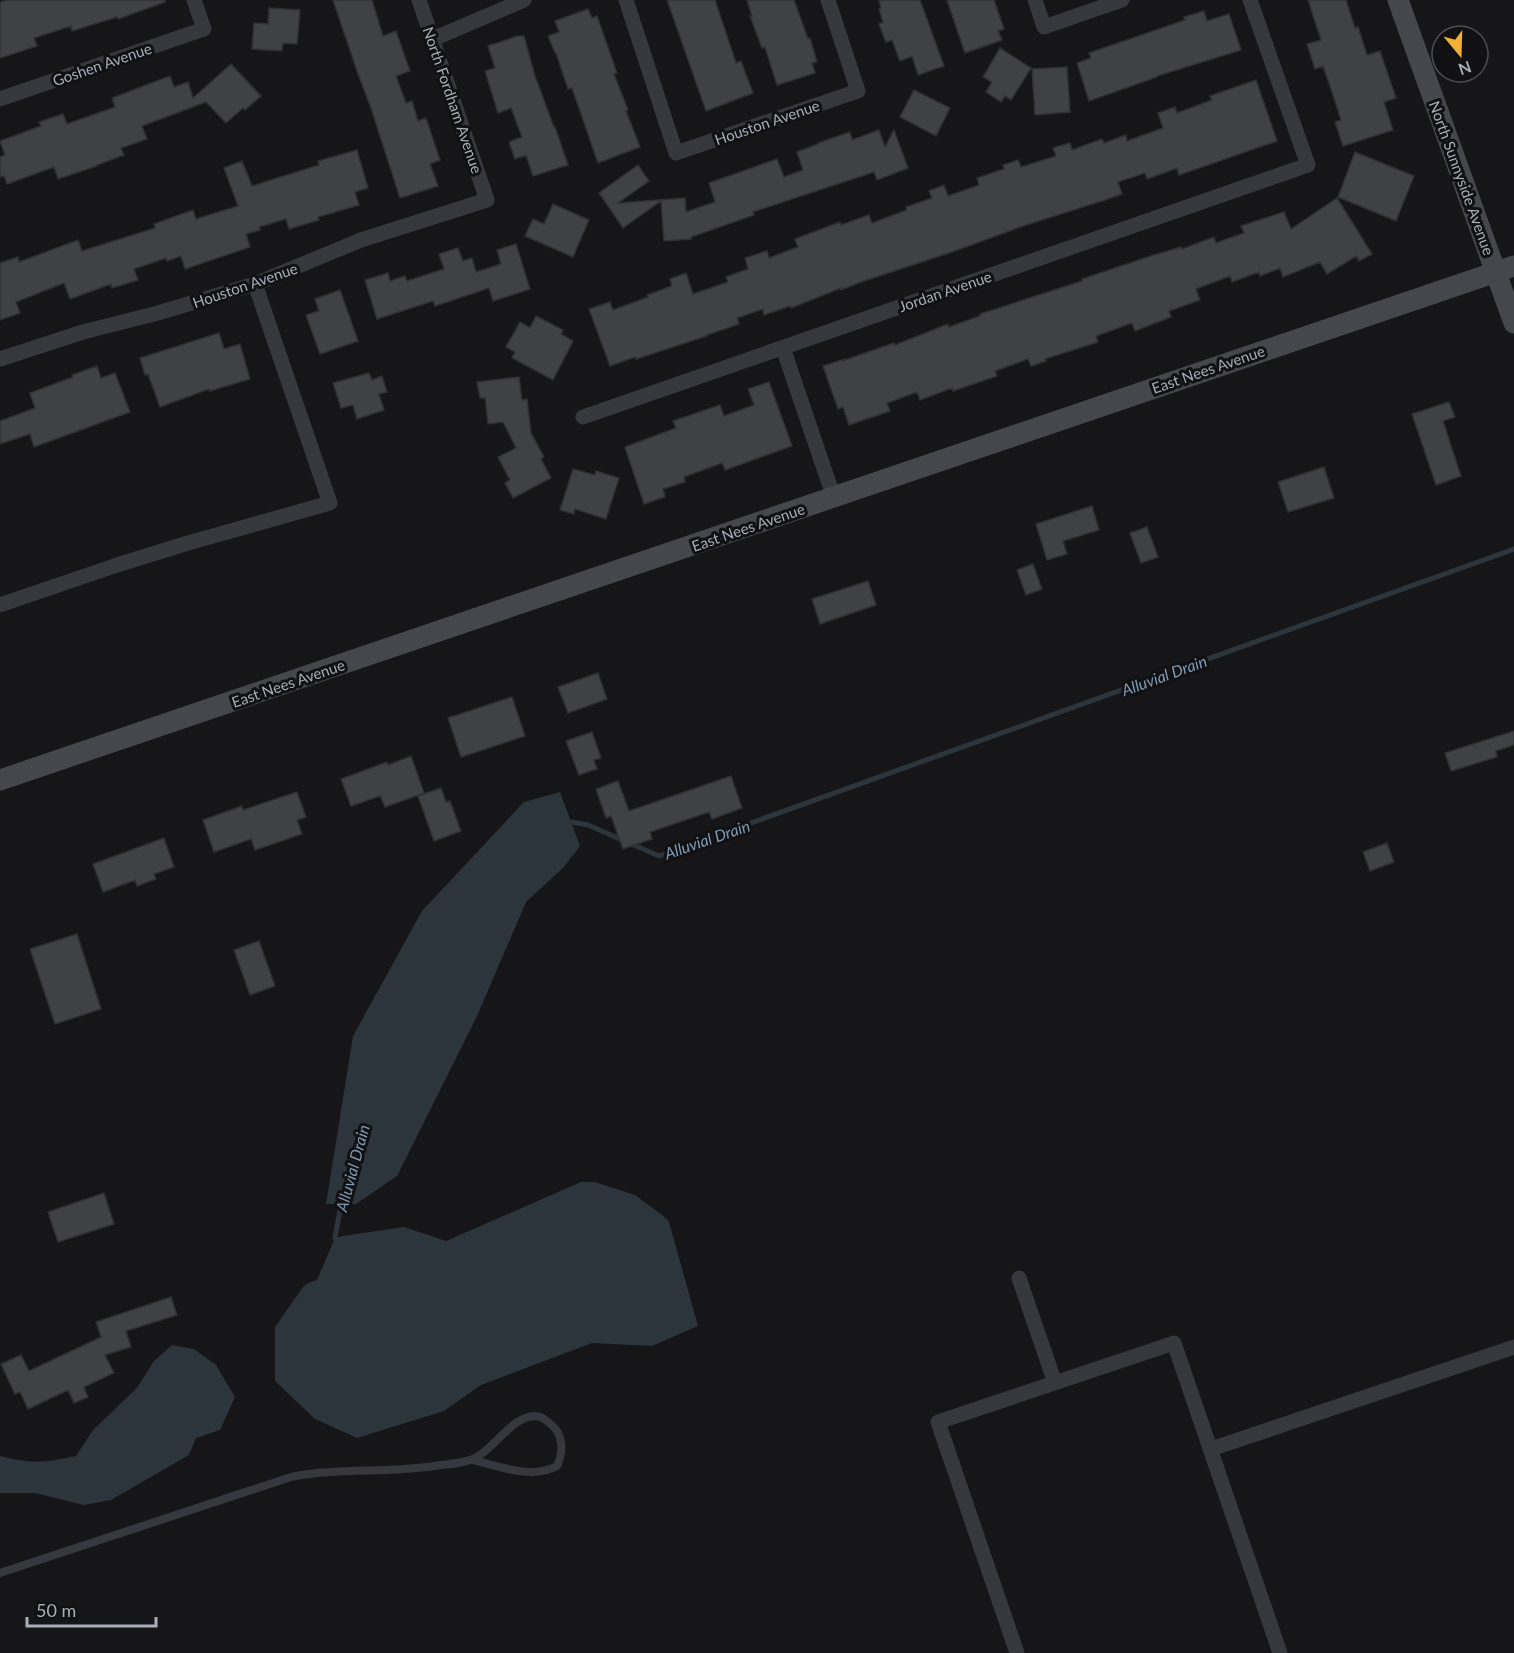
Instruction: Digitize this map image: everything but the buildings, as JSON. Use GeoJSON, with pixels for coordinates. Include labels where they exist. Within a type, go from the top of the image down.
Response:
{"type":"FeatureCollection","features":[{"type":"Feature","properties":{"kind":"main road","name":"North Sunnyside Avenue"},"geometry":{"type":"LineString","coordinates":[[1398,0],[1505,269],[1514,323]]}},
{"type":"Feature","properties":{"kind":"main road","name":"East Nees Avenue"},"geometry":{"type":"LineString","coordinates":[[0,780],[1505,269]]}},
{"type":"Feature","properties":{"kind":"street","name":"Goshen Avenue"},"geometry":{"type":"LineString","coordinates":[[0,99],[204,29],[194,0]]}},
{"type":"Feature","properties":{"kind":"street","name":"North Fordham Avenue"},"geometry":{"type":"LineString","coordinates":[[419,0],[487,200]]}},
{"type":"Feature","properties":{"kind":"street"},"geometry":{"type":"LineString","coordinates":[[433,39],[524,0]]}},
{"type":"Feature","properties":{"kind":"street","name":"Houston Avenue"},"geometry":{"type":"LineString","coordinates":[[626,0],[676,153],[858,92],[828,0]]}},
{"type":"Feature","properties":{"kind":"street"},"geometry":{"type":"LineString","coordinates":[[1035,0],[1044,27],[1122,0]]}},
{"type":"Feature","properties":{"kind":"street","name":"Jordan Avenue"},"geometry":{"type":"LineString","coordinates":[[583,417],[1308,165],[1250,0]]}},
{"type":"Feature","properties":{"kind":"street","name":"Houston Avenue"},"geometry":{"type":"LineString","coordinates":[[0,359],[82,332],[179,307],[255,284],[362,240],[487,200]]}},
{"type":"Feature","properties":{"kind":"street"},"geometry":{"type":"LineString","coordinates":[[0,605],[188,543],[330,503],[255,284]]}},
{"type":"Feature","properties":{"kind":"street"},"geometry":{"type":"LineString","coordinates":[[783,348],[834,498]]}},
{"type":"Feature","properties":{"kind":"street"},"geometry":{"type":"LineString","coordinates":[[1019,1278],[1055,1383]]}},
{"type":"Feature","properties":{"kind":"street"},"geometry":{"type":"LineString","coordinates":[[1017,1653],[938,1422],[1174,1343],[1280,1653]]}},
{"type":"Feature","properties":{"kind":"street"},"geometry":{"type":"LineString","coordinates":[[1211,1449],[1514,1347]]}},
{"type":"Feature","properties":{"kind":"lane"},"geometry":{"type":"LineString","coordinates":[[0,1573],[291,1477],[331,1471],[415,1470],[473,1460],[541,1473],[557,1467],[561,1457],[560,1436],[555,1427],[546,1420],[536,1416],[523,1419],[509,1428],[473,1460]]}},
{"type":"Feature","properties":{"kind":"water"},"geometry":{"type":"Polygon","coordinates":[[[560,792],[580,846],[564,867],[526,902],[477,1016],[397,1176],[356,1204],[326,1204],[353,1036],[422,911],[524,802],[560,792]]]}},
{"type":"Feature","properties":{"kind":"water"},"geometry":{"type":"Polygon","coordinates":[[[581,1182],[595,1182],[635,1195],[666,1218],[698,1326],[652,1346],[592,1343],[481,1385],[444,1411],[357,1438],[315,1419],[275,1381],[275,1327],[303,1287],[317,1280],[335,1238],[404,1227],[446,1241],[581,1182]]]}},
{"type":"Feature","properties":{"kind":"water"},"geometry":{"type":"Polygon","coordinates":[[[172,1345],[194,1349],[216,1365],[235,1397],[220,1430],[196,1438],[189,1455],[111,1500],[84,1505],[35,1493],[0,1493],[0,1456],[38,1462],[76,1456],[93,1430],[137,1388],[154,1361],[172,1345]]]}},
{"type":"Feature","properties":{"kind":"waterway","name":"Alluvial Drain"},"geometry":{"type":"LineString","coordinates":[[565,825],[572,822],[588,825],[659,856],[1514,549]]}},
{"type":"Feature","properties":{"kind":"waterway","name":"Alluvial Drain"},"geometry":{"type":"LineString","coordinates":[[339,1242],[335,1238],[342,1199]]}}]}
